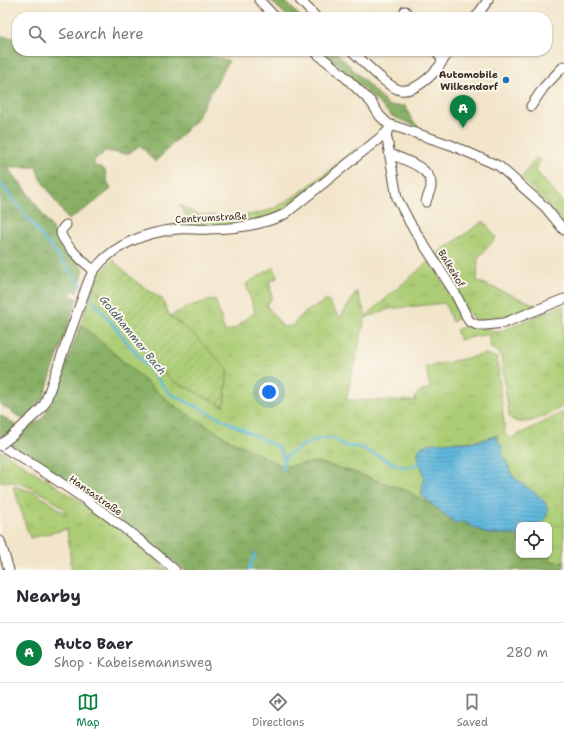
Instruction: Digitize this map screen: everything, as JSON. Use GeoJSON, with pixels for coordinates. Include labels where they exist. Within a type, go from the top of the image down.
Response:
{"type":"FeatureCollection","features":[{"type":"Feature","properties":{"kind":"street"},"geometry":{"type":"LineString","coordinates":[[260,0],[271,12]]}},
{"type":"Feature","properties":{"kind":"street"},"geometry":{"type":"LineString","coordinates":[[300,0],[311,12]]}},
{"type":"Feature","properties":{"kind":"street"},"geometry":{"type":"LineString","coordinates":[[480,12],[488,0]]}},
{"type":"Feature","properties":{"kind":"street"},"geometry":{"type":"LineString","coordinates":[[320,56],[346,77],[371,102],[389,130],[451,144],[499,166],[546,207],[564,230]]}},
{"type":"Feature","properties":{"kind":"street"},"geometry":{"type":"LineString","coordinates":[[357,56],[394,88],[399,90],[406,90],[422,83],[438,68],[445,56]]}},
{"type":"Feature","properties":{"kind":"street"},"geometry":{"type":"LineString","coordinates":[[531,106],[544,87],[564,66]]}},
{"type":"Feature","properties":{"kind":"street","name":"Balkehof"},"geometry":{"type":"LineString","coordinates":[[389,130],[390,163],[397,198],[410,223],[455,293],[465,316],[469,321],[485,326],[504,323],[564,299]]}},
{"type":"Feature","properties":{"kind":"street","name":"Centrumstraße"},"geometry":{"type":"LineString","coordinates":[[0,445],[40,410],[45,403],[87,286],[94,270],[107,255],[117,248],[134,240],[153,234],[178,229],[207,230],[244,227],[275,219],[285,214],[389,130]]}},
{"type":"Feature","properties":{"kind":"street"},"geometry":{"type":"LineString","coordinates":[[390,154],[423,169],[431,182],[431,189],[426,202]]}},
{"type":"Feature","properties":{"kind":"street"},"geometry":{"type":"LineString","coordinates":[[66,224],[62,228],[61,234],[64,239],[84,263],[94,270]]}},
{"type":"Feature","properties":{"kind":"street","name":"Hansastraße"},"geometry":{"type":"LineString","coordinates":[[0,445],[40,469],[126,530],[174,570]]}},
{"type":"Feature","properties":{"kind":"street"},"geometry":{"type":"LineString","coordinates":[[0,541],[9,570]]}},
{"type":"Feature","properties":{"kind":"green space"},"geometry":{"type":"Polygon","coordinates":[[[270,0],[284,0],[296,12],[283,12],[270,0]]]}},
{"type":"Feature","properties":{"kind":"green space"},"geometry":{"type":"Polygon","coordinates":[[[0,36],[12,37],[12,56],[210,56],[229,61],[194,122],[155,162],[140,145],[128,154],[104,151],[102,155],[94,160],[94,166],[101,167],[105,170],[107,181],[111,189],[68,220],[40,178],[36,167],[7,167],[26,190],[56,234],[84,269],[77,292],[73,290],[70,295],[77,299],[44,397],[24,420],[0,404],[0,36]]]}},
{"type":"Feature","properties":{"kind":"green space"},"geometry":{"type":"Polygon","coordinates":[[[329,56],[340,56],[389,106],[405,106],[412,120],[420,128],[392,116],[329,56]]]}},
{"type":"Feature","properties":{"kind":"green space"},"geometry":{"type":"Polygon","coordinates":[[[358,147],[361,150],[278,214],[258,221],[219,227],[189,225],[180,205],[194,213],[209,216],[241,216],[268,210],[295,196],[358,147]]]}},
{"type":"Feature","properties":{"kind":"green space"},"geometry":{"type":"Polygon","coordinates":[[[536,158],[540,160],[536,171],[564,204],[564,224],[552,209],[522,178],[536,158]]]}},
{"type":"Feature","properties":{"kind":"green space"},"geometry":{"type":"Polygon","coordinates":[[[484,221],[496,238],[478,258],[477,281],[536,305],[504,318],[487,321],[471,317],[435,255],[484,221]]]}},
{"type":"Feature","properties":{"kind":"green space"},"geometry":{"type":"Polygon","coordinates":[[[113,260],[135,281],[162,299],[170,316],[193,334],[228,369],[224,406],[170,379],[93,286],[103,270],[113,260]]]}},
{"type":"Feature","properties":{"kind":"green space"},"geometry":{"type":"Polygon","coordinates":[[[430,260],[458,310],[456,320],[452,322],[445,303],[389,309],[365,318],[346,400],[415,401],[415,397],[418,393],[430,388],[426,367],[486,354],[497,358],[505,433],[509,439],[564,412],[564,562],[550,561],[550,558],[552,558],[552,522],[543,522],[545,520],[511,473],[501,453],[497,436],[477,441],[440,443],[422,446],[418,454],[424,474],[424,483],[421,494],[431,504],[428,504],[410,492],[353,472],[318,462],[289,466],[280,465],[228,439],[170,403],[81,324],[93,286],[170,379],[224,406],[228,369],[193,334],[170,316],[189,306],[215,299],[225,332],[234,329],[255,312],[246,284],[274,267],[277,278],[269,281],[272,298],[266,305],[283,327],[292,326],[304,313],[327,300],[340,318],[357,291],[366,316],[430,260]]]}},
{"type":"Feature","properties":{"kind":"green space"},"geometry":{"type":"Polygon","coordinates":[[[564,305],[564,406],[535,420],[520,422],[514,420],[509,416],[501,356],[498,351],[491,349],[488,334],[460,340],[456,330],[466,326],[490,328],[493,332],[499,332],[564,305]]]}},
{"type":"Feature","properties":{"kind":"green space"},"geometry":{"type":"Polygon","coordinates":[[[81,324],[170,403],[228,439],[280,465],[289,466],[318,462],[353,472],[410,492],[428,504],[431,504],[451,521],[462,521],[487,534],[516,535],[516,558],[550,558],[550,561],[564,562],[564,570],[185,570],[99,503],[9,444],[33,422],[35,423],[42,419],[49,407],[81,324]]]}},
{"type":"Feature","properties":{"kind":"green space"},"geometry":{"type":"Polygon","coordinates":[[[0,415],[17,426],[12,432],[0,440],[0,415]]]}},
{"type":"Feature","properties":{"kind":"green space"},"geometry":{"type":"Polygon","coordinates":[[[1,451],[99,515],[130,538],[167,570],[72,570],[67,529],[30,538],[13,486],[34,492],[65,513],[65,509],[42,494],[26,486],[18,483],[0,482],[1,451]]]}},
{"type":"Feature","properties":{"kind":"water"},"geometry":{"type":"Polygon","coordinates":[[[497,436],[498,442],[502,446],[502,453],[512,475],[540,497],[545,503],[547,509],[546,517],[542,522],[516,522],[516,535],[487,534],[462,521],[457,524],[423,497],[423,476],[418,454],[421,448],[433,443],[471,442],[497,436]]]}},
{"type":"Feature","properties":{"kind":"waterway","name":"Goldhammer Bach"},"geometry":{"type":"LineString","coordinates":[[0,183],[83,288]]}},
{"type":"Feature","properties":{"kind":"waterway","name":"Goldhammer Bach"},"geometry":{"type":"LineString","coordinates":[[86,292],[169,393],[278,447],[284,458],[283,471]]}},
{"type":"Feature","properties":{"kind":"waterway","name":"Goldhammer Bach"},"geometry":{"type":"LineString","coordinates":[[284,458],[302,446],[318,439],[333,438],[345,446],[359,447],[399,466],[411,467],[420,463]]}},
{"type":"Feature","properties":{"kind":"waterway","name":"Goldhammer Bach"},"geometry":{"type":"LineString","coordinates":[[249,570],[255,554]]}},
{"type":"Feature","properties":{"kind":"place","name":"Automobile Wilkendorf"},"geometry":{"type":"Point","coordinates":[506,80]}},
{"type":"Feature","properties":{"kind":"place","name":"Auto Baer"},"geometry":{"type":"Point","coordinates":[463,128]}}]}
